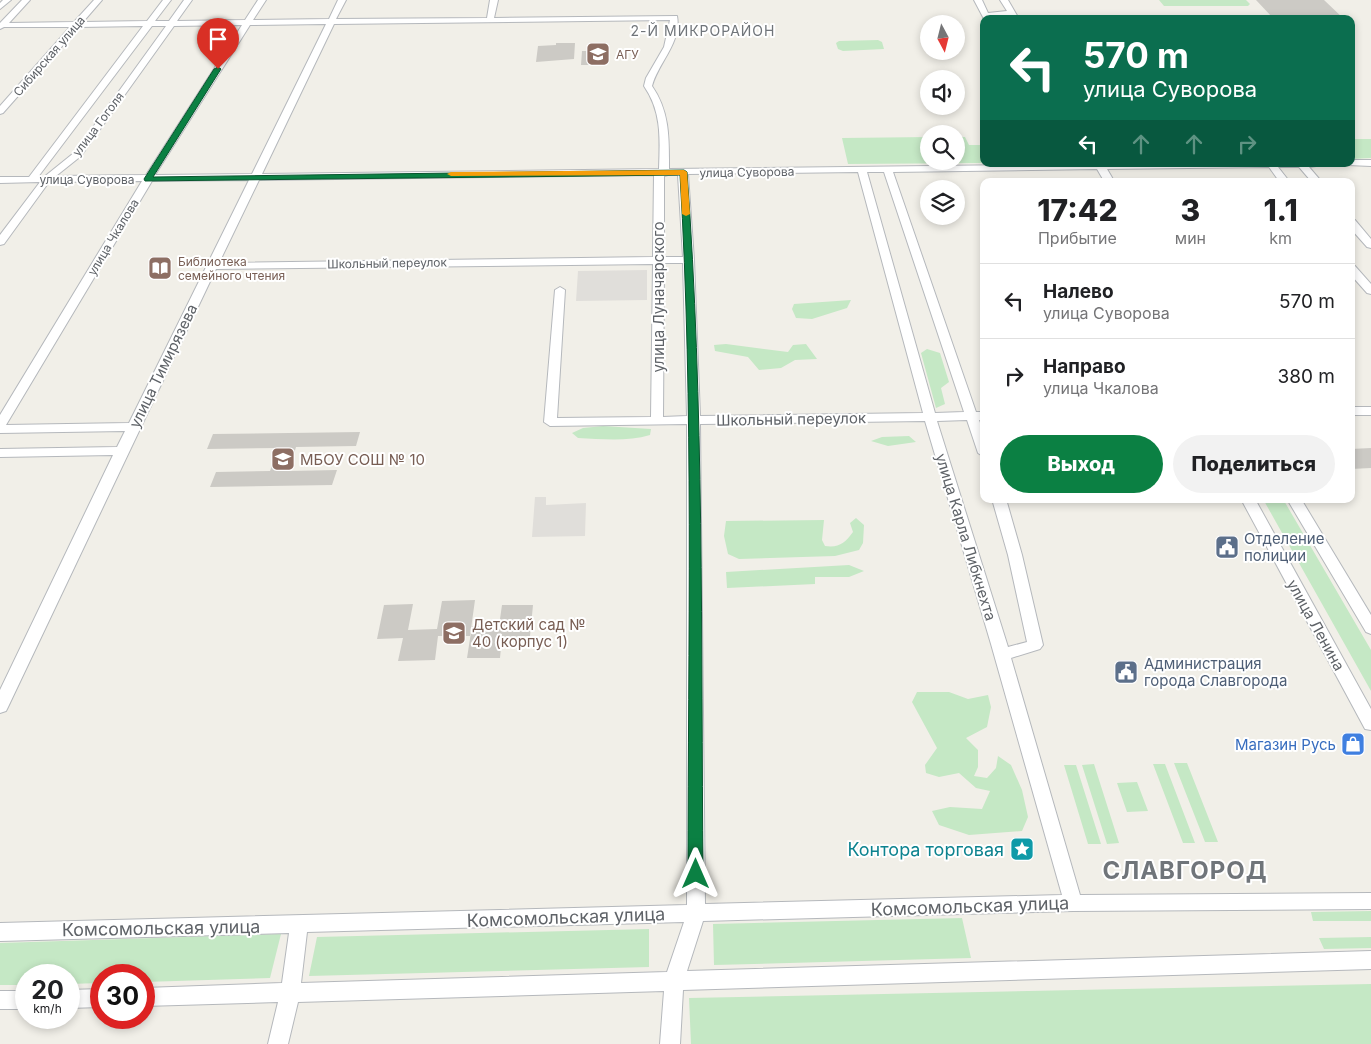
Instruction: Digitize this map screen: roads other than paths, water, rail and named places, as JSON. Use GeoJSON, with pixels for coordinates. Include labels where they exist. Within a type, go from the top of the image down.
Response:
{"type":"FeatureCollection","features":[{"type":"Feature","properties":{"kind":"street"},"geometry":{"type":"LineString","coordinates":[[0,7],[7,0]]}},
{"type":"Feature","properties":{"kind":"street"},"geometry":{"type":"LineString","coordinates":[[2,23],[26,0]]}},
{"type":"Feature","properties":{"kind":"street","name":"Сибирская улица"},"geometry":{"type":"LineString","coordinates":[[0,111],[98,0]]}},
{"type":"Feature","properties":{"kind":"street"},"geometry":{"type":"LineString","coordinates":[[31,180],[167,0]]}},
{"type":"Feature","properties":{"kind":"street","name":"улица Гоголя"},"geometry":{"type":"LineString","coordinates":[[0,242],[47,180],[78,154],[188,0]]}},
{"type":"Feature","properties":{"kind":"street","name":"улица Чкалова"},"geometry":{"type":"LineString","coordinates":[[0,427],[148,179],[262,0]]}},
{"type":"Feature","properties":{"kind":"street","name":"улица Тимирязева"},"geometry":{"type":"LineString","coordinates":[[0,707],[133,427],[342,0]]}},
{"type":"Feature","properties":{"kind":"street"},"geometry":{"type":"LineString","coordinates":[[2,23],[83,17],[151,20],[250,18],[490,20],[494,0]]}},
{"type":"Feature","properties":{"kind":"street"},"geometry":{"type":"LineString","coordinates":[[978,0],[986,15]]}},
{"type":"Feature","properties":{"kind":"street"},"geometry":{"type":"LineString","coordinates":[[1004,0],[1012,15]]}},
{"type":"Feature","properties":{"kind":"street","name":"улица Луначарского"},"geometry":{"type":"LineString","coordinates":[[490,20],[674,18],[668,47],[650,78],[648,86],[656,99],[664,119],[659,260],[657,420]]}},
{"type":"Feature","properties":{"kind":"street"},"geometry":{"type":"LineString","coordinates":[[2,23],[75,25],[151,20]]}},
{"type":"Feature","properties":{"kind":"street"},"geometry":{"type":"LineString","coordinates":[[1355,163],[1371,163]]}},
{"type":"Feature","properties":{"kind":"street","name":"улица Суворова"},"geometry":{"type":"LineString","coordinates":[[0,180],[862,171],[1022,167]]}},
{"type":"Feature","properties":{"kind":"street"},"geometry":{"type":"LineString","coordinates":[[1066,167],[1072,178]]}},
{"type":"Feature","properties":{"kind":"street"},"geometry":{"type":"LineString","coordinates":[[1101,167],[1107,178]]}},
{"type":"Feature","properties":{"kind":"street"},"geometry":{"type":"LineString","coordinates":[[1273,167],[1282,178]]}},
{"type":"Feature","properties":{"kind":"street"},"geometry":{"type":"LineString","coordinates":[[1304,167],[1314,178]]}},
{"type":"Feature","properties":{"kind":"street"},"geometry":{"type":"LineString","coordinates":[[888,170],[978,416]]}},
{"type":"Feature","properties":{"kind":"street","name":"улица Карла Либкнехта"},"geometry":{"type":"LineString","coordinates":[[862,171],[930,417],[1002,656],[1073,903]]}},
{"type":"Feature","properties":{"kind":"street","name":"улица Луначарского"},"geometry":{"type":"LineString","coordinates":[[670,1044],[674,981],[696,913],[693,420],[689,260],[684,172]]}},
{"type":"Feature","properties":{"kind":"street"},"geometry":{"type":"LineString","coordinates":[[1355,227],[1371,245]]}},
{"type":"Feature","properties":{"kind":"street","name":"Школьный переулок"},"geometry":{"type":"LineString","coordinates":[[212,266],[689,260]]}},
{"type":"Feature","properties":{"kind":"street"},"geometry":{"type":"LineString","coordinates":[[1355,273],[1371,291]]}},
{"type":"Feature","properties":{"kind":"street","name":"Школьный переулок"},"geometry":{"type":"LineString","coordinates":[[560,290],[550,422],[978,416]]}},
{"type":"Feature","properties":{"kind":"street"},"geometry":{"type":"LineString","coordinates":[[1355,411],[1371,411]]}},
{"type":"Feature","properties":{"kind":"street"},"geometry":{"type":"LineString","coordinates":[[0,427],[133,427]]}},
{"type":"Feature","properties":{"kind":"street"},"geometry":{"type":"LineString","coordinates":[[0,453],[122,450]]}},
{"type":"Feature","properties":{"kind":"street"},"geometry":{"type":"LineString","coordinates":[[1000,503],[1015,555],[1035,645],[1002,656]]}},
{"type":"Feature","properties":{"kind":"street","name":"улица Ленина"},"geometry":{"type":"LineString","coordinates":[[1250,503],[1371,724]]}},
{"type":"Feature","properties":{"kind":"street"},"geometry":{"type":"LineString","coordinates":[[1296,503],[1371,628]]}},
{"type":"Feature","properties":{"kind":"street","name":"Комсомольская улица"},"geometry":{"type":"LineString","coordinates":[[0,932],[1073,903],[1371,901]]}},
{"type":"Feature","properties":{"kind":"street"},"geometry":{"type":"LineString","coordinates":[[278,1044],[290,993],[299,924]]}},
{"type":"Feature","properties":{"kind":"street"},"geometry":{"type":"LineString","coordinates":[[155,997],[1371,960]]}},
{"type":"Feature","properties":{"kind":"street"},"geometry":{"type":"LineString","coordinates":[[0,1000],[15,1000]]}},
{"type":"Feature","properties":{"kind":"place","name":"АГУ"},"geometry":{"type":"Point","coordinates":[598,54]}},
{"type":"Feature","properties":{"kind":"place","name":"Библиотека семейного чтения"},"geometry":{"type":"Point","coordinates":[160,268]}},
{"type":"Feature","properties":{"kind":"place","name":"МБОУ СОШ № 10"},"geometry":{"type":"Point","coordinates":[283,459]}},
{"type":"Feature","properties":{"kind":"place","name":"Отделение полиции"},"geometry":{"type":"Point","coordinates":[1227,547]}},
{"type":"Feature","properties":{"kind":"place","name":"Детский сад № 40 (корпус 1)"},"geometry":{"type":"Point","coordinates":[454,633]}},
{"type":"Feature","properties":{"kind":"place","name":"Администрация города Славгорода"},"geometry":{"type":"Point","coordinates":[1126,672]}},
{"type":"Feature","properties":{"kind":"place","name":"Магазин Русь"},"geometry":{"type":"Point","coordinates":[1353,744]}},
{"type":"Feature","properties":{"kind":"place","name":"Контора торговая"},"geometry":{"type":"Point","coordinates":[1022,849]}},
{"type":"Feature","properties":{"kind":"district","name":"2-Й МИКРОРАЙОН"},"geometry":{"type":"Point","coordinates":[703,30]}},
{"type":"Feature","properties":{"kind":"district","name":"СЛАВГОРОД"},"geometry":{"type":"Point","coordinates":[1185,870]}}]}
